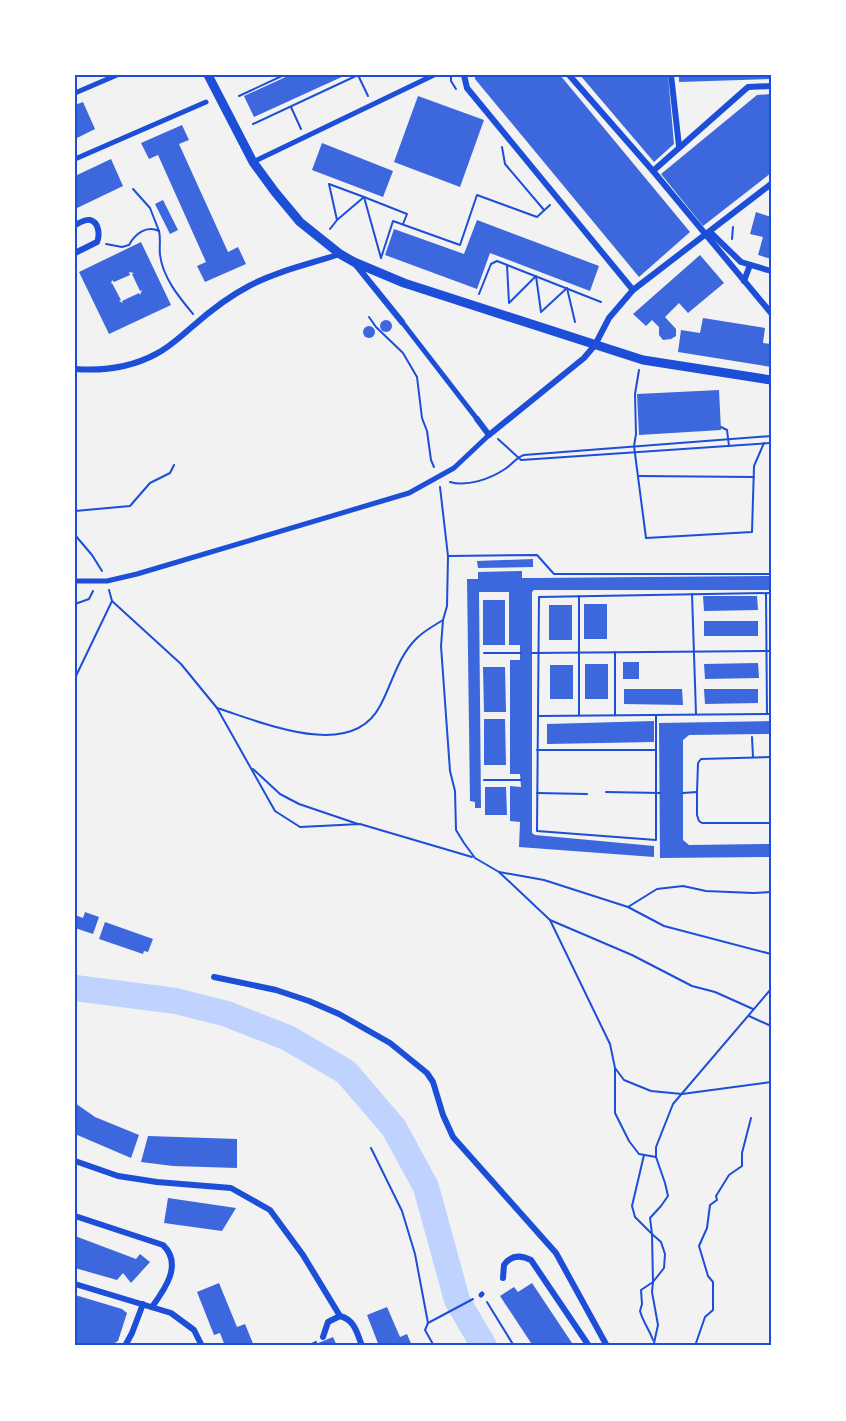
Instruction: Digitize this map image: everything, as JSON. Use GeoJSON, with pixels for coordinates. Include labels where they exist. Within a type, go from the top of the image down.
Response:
{"type":"FeatureCollection","features":[{"type":"Feature","properties":{"kind":"street"},"geometry":{"type":"LineString","coordinates":[[75,93],[117,75]]}},
{"type":"Feature","properties":{"kind":"street"},"geometry":{"type":"LineString","coordinates":[[208,75],[253,162],[300,222],[340,254],[354,262],[404,283],[643,360],[771,380]]}},
{"type":"Feature","properties":{"kind":"street"},"geometry":{"type":"LineString","coordinates":[[253,162],[434,75]]}},
{"type":"Feature","properties":{"kind":"street"},"geometry":{"type":"LineString","coordinates":[[464,75],[467,88],[633,290]]}},
{"type":"Feature","properties":{"kind":"street"},"geometry":{"type":"LineString","coordinates":[[569,75],[708,234],[771,314]]}},
{"type":"Feature","properties":{"kind":"street"},"geometry":{"type":"LineString","coordinates":[[671,75],[679,146]]}},
{"type":"Feature","properties":{"kind":"street"},"geometry":{"type":"LineString","coordinates":[[652,171],[748,87],[771,86]]}},
{"type":"Feature","properties":{"kind":"street"},"geometry":{"type":"LineString","coordinates":[[75,159],[206,102]]}},
{"type":"Feature","properties":{"kind":"street"},"geometry":{"type":"LineString","coordinates":[[75,581],[107,580],[179,562],[389,500],[409,493],[439,477],[454,468],[489,435],[584,358],[595,345],[609,318],[633,290],[771,184]]}},
{"type":"Feature","properties":{"kind":"street"},"geometry":{"type":"LineString","coordinates":[[75,225],[88,220],[92,221],[98,231],[97,242],[75,253]]}},
{"type":"Feature","properties":{"kind":"street"},"geometry":{"type":"LineString","coordinates":[[708,234],[736,258],[750,266],[771,271]]}},
{"type":"Feature","properties":{"kind":"street"},"geometry":{"type":"LineString","coordinates":[[75,369],[118,366],[146,359],[172,344],[214,308],[249,286],[273,275],[340,254]]}},
{"type":"Feature","properties":{"kind":"street"},"geometry":{"type":"LineString","coordinates":[[354,262],[489,435]]}},
{"type":"Feature","properties":{"kind":"street"},"geometry":{"type":"LineString","coordinates":[[744,281],[750,266]]}},
{"type":"Feature","properties":{"kind":"street"},"geometry":{"type":"LineString","coordinates":[[214,977],[276,990],[339,1014],[390,1043],[419,1065],[433,1082],[443,1115],[453,1137],[556,1252],[607,1346]]}},
{"type":"Feature","properties":{"kind":"street"},"geometry":{"type":"LineString","coordinates":[[75,1161],[118,1176],[157,1182],[231,1188],[270,1210],[303,1255],[340,1316]]}},
{"type":"Feature","properties":{"kind":"street"},"geometry":{"type":"LineString","coordinates":[[75,1216],[163,1245],[168,1250],[173,1265],[171,1273],[152,1307]]}},
{"type":"Feature","properties":{"kind":"street"},"geometry":{"type":"LineString","coordinates":[[503,1278],[504,1265],[511,1258],[519,1256],[531,1260],[590,1346]]}},
{"type":"Feature","properties":{"kind":"street"},"geometry":{"type":"LineString","coordinates":[[75,1284],[171,1313],[194,1330],[202,1346]]}},
{"type":"Feature","properties":{"kind":"street"},"geometry":{"type":"LineString","coordinates":[[125,1346],[143,1304]]}},
{"type":"Feature","properties":{"kind":"street"},"geometry":{"type":"LineString","coordinates":[[323,1337],[328,1322],[340,1316],[354,1323],[362,1346]]}},
{"type":"Feature","properties":{"kind":"path"},"geometry":{"type":"LineString","coordinates":[[239,96],[284,75]]}},
{"type":"Feature","properties":{"kind":"path"},"geometry":{"type":"LineString","coordinates":[[253,124],[358,75],[372,104]]}},
{"type":"Feature","properties":{"kind":"path"},"geometry":{"type":"LineString","coordinates":[[451,75],[453,86],[461,94]]}},
{"type":"Feature","properties":{"kind":"path"},"geometry":{"type":"LineString","coordinates":[[291,106],[305,138]]}},
{"type":"Feature","properties":{"kind":"path"},"geometry":{"type":"LineString","coordinates":[[501,145],[505,164],[544,210]]}},
{"type":"Feature","properties":{"kind":"path"},"geometry":{"type":"LineString","coordinates":[[337,220],[330,184],[407,214],[403,225]]}},
{"type":"Feature","properties":{"kind":"path"},"geometry":{"type":"LineString","coordinates":[[133,189],[150,207],[159,231],[160,256],[165,273],[177,295],[199,321]]}},
{"type":"Feature","properties":{"kind":"path"},"geometry":{"type":"LineString","coordinates":[[364,197],[381,258],[393,221],[460,245],[477,195],[537,217],[558,198]]}},
{"type":"Feature","properties":{"kind":"path"},"geometry":{"type":"LineString","coordinates":[[330,229],[364,197]]}},
{"type":"Feature","properties":{"kind":"path"},"geometry":{"type":"LineString","coordinates":[[734,224],[731,234],[734,246]]}},
{"type":"Feature","properties":{"kind":"path"},"geometry":{"type":"LineString","coordinates":[[97,242],[122,247],[129,244],[134,236],[152,229],[159,231]]}},
{"type":"Feature","properties":{"kind":"path"},"geometry":{"type":"LineString","coordinates":[[479,294],[491,264],[497,261],[601,302]]}},
{"type":"Feature","properties":{"kind":"path"},"geometry":{"type":"LineString","coordinates":[[507,265],[508,303],[536,276]]}},
{"type":"Feature","properties":{"kind":"path"},"geometry":{"type":"LineString","coordinates":[[536,276],[541,312],[567,288]]}},
{"type":"Feature","properties":{"kind":"path"},"geometry":{"type":"LineString","coordinates":[[567,288],[575,322]]}},
{"type":"Feature","properties":{"kind":"path"},"geometry":{"type":"LineString","coordinates":[[369,317],[403,353],[417,377],[422,418],[427,430],[431,460],[439,477],[448,556],[447,606],[443,620],[441,646],[450,771],[455,791],[456,830],[475,858]]}},
{"type":"Feature","properties":{"kind":"path"},"geometry":{"type":"LineString","coordinates":[[639,370],[634,394],[636,434],[634,446],[646,538],[752,532],[754,466],[764,443]]}},
{"type":"Feature","properties":{"kind":"path"},"geometry":{"type":"LineString","coordinates":[[721,427],[727,430],[729,446]]}},
{"type":"Feature","properties":{"kind":"path"},"geometry":{"type":"LineString","coordinates":[[489,435],[496,436],[521,460],[771,443]]}},
{"type":"Feature","properties":{"kind":"path"},"geometry":{"type":"LineString","coordinates":[[439,477],[453,483],[466,484],[506,469],[524,454],[771,436]]}},
{"type":"Feature","properties":{"kind":"path"},"geometry":{"type":"LineString","coordinates":[[75,511],[130,506],[150,483],[170,473],[174,465]]}},
{"type":"Feature","properties":{"kind":"path"},"geometry":{"type":"LineString","coordinates":[[638,476],[754,477]]}},
{"type":"Feature","properties":{"kind":"path"},"geometry":{"type":"LineString","coordinates":[[75,535],[92,555],[107,580],[112,600],[181,664],[217,708],[275,811],[300,827],[360,824]]}},
{"type":"Feature","properties":{"kind":"path"},"geometry":{"type":"LineString","coordinates":[[448,556],[537,555],[554,574],[771,574]]}},
{"type":"Feature","properties":{"kind":"path"},"geometry":{"type":"LineString","coordinates":[[75,604],[89,599],[99,581]]}},
{"type":"Feature","properties":{"kind":"path"},"geometry":{"type":"LineString","coordinates":[[539,716],[769,714],[766,593]]}},
{"type":"Feature","properties":{"kind":"path"},"geometry":{"type":"LineString","coordinates":[[657,715],[656,840],[537,831],[537,794],[534,779],[539,716],[539,597],[771,593]]}},
{"type":"Feature","properties":{"kind":"path"},"geometry":{"type":"LineString","coordinates":[[692,594],[696,714]]}},
{"type":"Feature","properties":{"kind":"path"},"geometry":{"type":"LineString","coordinates":[[579,596],[579,715]]}},
{"type":"Feature","properties":{"kind":"path"},"geometry":{"type":"LineString","coordinates":[[75,678],[112,600]]}},
{"type":"Feature","properties":{"kind":"path"},"geometry":{"type":"LineString","coordinates":[[217,708],[271,725],[320,736],[345,734],[358,729],[369,722],[380,707],[395,670],[416,638],[443,620]]}},
{"type":"Feature","properties":{"kind":"path"},"geometry":{"type":"LineString","coordinates":[[532,653],[769,651]]}},
{"type":"Feature","properties":{"kind":"path"},"geometry":{"type":"LineString","coordinates":[[615,652],[615,715]]}},
{"type":"Feature","properties":{"kind":"path"},"geometry":{"type":"LineString","coordinates":[[484,653],[521,653]]}},
{"type":"Feature","properties":{"kind":"path"},"geometry":{"type":"LineString","coordinates":[[752,737],[753,757]]}},
{"type":"Feature","properties":{"kind":"path"},"geometry":{"type":"LineString","coordinates":[[537,750],[656,750]]}},
{"type":"Feature","properties":{"kind":"path"},"geometry":{"type":"LineString","coordinates":[[771,757],[701,759],[698,763],[697,792],[697,815],[702,823],[771,823]]}},
{"type":"Feature","properties":{"kind":"path"},"geometry":{"type":"LineString","coordinates":[[252,768],[280,794],[318,811],[475,858],[499,872],[550,920],[632,955],[692,986],[715,992],[754,1010]]}},
{"type":"Feature","properties":{"kind":"path"},"geometry":{"type":"LineString","coordinates":[[484,780],[521,780]]}},
{"type":"Feature","properties":{"kind":"path"},"geometry":{"type":"LineString","coordinates":[[606,792],[660,793]]}},
{"type":"Feature","properties":{"kind":"path"},"geometry":{"type":"LineString","coordinates":[[683,793],[697,792]]}},
{"type":"Feature","properties":{"kind":"path"},"geometry":{"type":"LineString","coordinates":[[537,794],[586,794]]}},
{"type":"Feature","properties":{"kind":"path"},"geometry":{"type":"LineString","coordinates":[[499,872],[544,880],[628,907],[664,926],[771,954]]}},
{"type":"Feature","properties":{"kind":"path"},"geometry":{"type":"LineString","coordinates":[[628,907],[657,889],[683,886],[706,891],[771,892]]}},
{"type":"Feature","properties":{"kind":"path"},"geometry":{"type":"LineString","coordinates":[[550,920],[610,1044],[615,1068],[615,1113],[628,1141],[639,1154],[656,1157]]}},
{"type":"Feature","properties":{"kind":"path"},"geometry":{"type":"LineString","coordinates":[[655,1344],[658,1325],[652,1292],[650,1218],[668,1196],[656,1157],[656,1147],[673,1104],[771,989]]}},
{"type":"Feature","properties":{"kind":"path"},"geometry":{"type":"LineString","coordinates":[[749,1016],[771,1026]]}},
{"type":"Feature","properties":{"kind":"path"},"geometry":{"type":"LineString","coordinates":[[615,1068],[624,1080],[651,1091],[682,1094],[771,1082]]}},
{"type":"Feature","properties":{"kind":"path"},"geometry":{"type":"LineString","coordinates":[[695,1346],[705,1317],[713,1310],[713,1282],[708,1276],[699,1246],[707,1228],[710,1205],[717,1200],[716,1196],[729,1175],[742,1166],[742,1153],[751,1118]]}},
{"type":"Feature","properties":{"kind":"path"},"geometry":{"type":"LineString","coordinates":[[371,1148],[402,1211],[415,1254],[428,1323],[426,1330],[434,1346]]}},
{"type":"Feature","properties":{"kind":"path"},"geometry":{"type":"LineString","coordinates":[[644,1155],[632,1206],[635,1216],[661,1242],[665,1254],[664,1268],[653,1282],[641,1290],[640,1311],[655,1344]]}},
{"type":"Feature","properties":{"kind":"path"},"geometry":{"type":"LineString","coordinates":[[428,1323],[482,1294],[514,1346]]}},
{"type":"Feature","properties":{"kind":"building"},"geometry":{"type":"Polygon","coordinates":[[[290,75],[346,75],[254,117],[244,96],[290,75]]]}},
{"type":"Feature","properties":{"kind":"building"},"geometry":{"type":"Polygon","coordinates":[[[475,75],[560,75],[690,232],[639,277],[475,79],[475,75]]]}},
{"type":"Feature","properties":{"kind":"building"},"geometry":{"type":"Polygon","coordinates":[[[580,75],[668,75],[674,144],[654,162],[580,75]]]}},
{"type":"Feature","properties":{"kind":"building"},"geometry":{"type":"Polygon","coordinates":[[[679,75],[771,75],[771,79],[679,82],[679,75]]]}},
{"type":"Feature","properties":{"kind":"building"},"geometry":{"type":"Polygon","coordinates":[[[771,94],[771,173],[703,226],[661,174],[757,95],[771,94]]]}},
{"type":"Feature","properties":{"kind":"building"},"geometry":{"type":"Polygon","coordinates":[[[418,96],[484,120],[460,187],[394,162],[418,96]]]}},
{"type":"Feature","properties":{"kind":"building"},"geometry":{"type":"Polygon","coordinates":[[[83,102],[95,129],[75,139],[75,105],[83,102]]]}},
{"type":"Feature","properties":{"kind":"building"},"geometry":{"type":"Polygon","coordinates":[[[182,125],[189,140],[179,144],[228,252],[238,247],[246,264],[205,282],[197,266],[206,262],[158,155],[149,159],[141,143],[182,125]]]}},
{"type":"Feature","properties":{"kind":"building"},"geometry":{"type":"Polygon","coordinates":[[[322,143],[393,171],[383,197],[312,170],[322,143]]]}},
{"type":"Feature","properties":{"kind":"building"},"geometry":{"type":"Polygon","coordinates":[[[111,159],[123,186],[75,209],[75,176],[111,159]]]}},
{"type":"Feature","properties":{"kind":"building"},"geometry":{"type":"Polygon","coordinates":[[[163,200],[178,230],[170,234],[155,204],[163,200]]]}},
{"type":"Feature","properties":{"kind":"building"},"geometry":{"type":"Polygon","coordinates":[[[756,212],[771,217],[771,259],[758,255],[763,237],[750,234],[756,212]]]}},
{"type":"Feature","properties":{"kind":"building"},"geometry":{"type":"Polygon","coordinates":[[[477,220],[599,266],[590,291],[490,253],[477,289],[385,255],[394,229],[464,254],[477,220]]]}},
{"type":"Feature","properties":{"kind":"building"},"geometry":{"type":"Polygon","coordinates":[[[141,242],[171,305],[109,334],[79,272],[141,242]],[[129,272],[130,275],[114,282],[112,280],[111,284],[121,300],[119,301],[123,303],[122,301],[139,293],[140,295],[142,290],[140,291],[132,274],[134,273],[129,272]]]}},
{"type":"Feature","properties":{"kind":"building"},"geometry":{"type":"Polygon","coordinates":[[[700,255],[724,283],[688,313],[679,303],[665,317],[676,329],[676,336],[663,340],[659,335],[659,327],[652,320],[646,326],[633,314],[700,255]]]}},
{"type":"Feature","properties":{"kind":"building"},"geometry":{"type":"Polygon","coordinates":[[[703,318],[765,328],[763,343],[771,344],[771,367],[678,352],[681,330],[700,333],[703,318]]]}},
{"type":"Feature","properties":{"kind":"building"},"geometry":{"type":"Polygon","coordinates":[[[388,320],[391,321],[391,331],[384,332],[381,331],[380,324],[381,321],[388,320]]]}},
{"type":"Feature","properties":{"kind":"building"},"geometry":{"type":"Polygon","coordinates":[[[371,326],[374,327],[374,337],[367,338],[364,337],[363,330],[364,327],[371,326]]]}},
{"type":"Feature","properties":{"kind":"building"},"geometry":{"type":"Polygon","coordinates":[[[719,390],[721,430],[639,435],[637,394],[719,390]]]}},
{"type":"Feature","properties":{"kind":"building"},"geometry":{"type":"Polygon","coordinates":[[[533,559],[533,567],[478,568],[477,561],[533,559]]]}},
{"type":"Feature","properties":{"kind":"building"},"geometry":{"type":"Polygon","coordinates":[[[522,571],[522,578],[771,576],[771,590],[534,590],[532,592],[532,833],[654,846],[654,857],[519,847],[520,822],[510,821],[510,786],[521,787],[520,774],[510,774],[510,660],[520,660],[520,645],[509,645],[509,592],[479,592],[481,808],[475,808],[475,802],[470,801],[467,579],[478,579],[478,572],[522,571]]]}},
{"type":"Feature","properties":{"kind":"building"},"geometry":{"type":"Polygon","coordinates":[[[703,596],[757,596],[758,610],[704,611],[703,596]]]}},
{"type":"Feature","properties":{"kind":"building"},"geometry":{"type":"Polygon","coordinates":[[[483,600],[505,600],[505,645],[483,645],[483,600]]]}},
{"type":"Feature","properties":{"kind":"building"},"geometry":{"type":"Polygon","coordinates":[[[584,604],[607,604],[607,639],[584,639],[584,604]]]}},
{"type":"Feature","properties":{"kind":"building"},"geometry":{"type":"Polygon","coordinates":[[[549,605],[572,605],[572,640],[549,640],[549,605]]]}},
{"type":"Feature","properties":{"kind":"building"},"geometry":{"type":"Polygon","coordinates":[[[704,621],[758,621],[758,636],[704,636],[704,621]]]}},
{"type":"Feature","properties":{"kind":"building"},"geometry":{"type":"Polygon","coordinates":[[[623,662],[639,662],[639,679],[623,679],[623,662]]]}},
{"type":"Feature","properties":{"kind":"building"},"geometry":{"type":"Polygon","coordinates":[[[758,663],[759,678],[705,679],[704,664],[758,663]]]}},
{"type":"Feature","properties":{"kind":"building"},"geometry":{"type":"Polygon","coordinates":[[[585,664],[608,664],[608,699],[585,699],[585,664]]]}},
{"type":"Feature","properties":{"kind":"building"},"geometry":{"type":"Polygon","coordinates":[[[550,665],[573,665],[573,699],[550,699],[550,665]]]}},
{"type":"Feature","properties":{"kind":"building"},"geometry":{"type":"Polygon","coordinates":[[[483,667],[505,667],[506,712],[484,712],[483,667]]]}},
{"type":"Feature","properties":{"kind":"building"},"geometry":{"type":"Polygon","coordinates":[[[624,689],[682,689],[683,705],[624,704],[624,689]]]}},
{"type":"Feature","properties":{"kind":"building"},"geometry":{"type":"Polygon","coordinates":[[[704,689],[758,689],[758,703],[705,704],[704,689]]]}},
{"type":"Feature","properties":{"kind":"building"},"geometry":{"type":"Polygon","coordinates":[[[484,719],[505,719],[506,765],[484,765],[484,719]]]}},
{"type":"Feature","properties":{"kind":"building"},"geometry":{"type":"Polygon","coordinates":[[[654,721],[654,742],[547,744],[547,724],[654,721]]]}},
{"type":"Feature","properties":{"kind":"building"},"geometry":{"type":"Polygon","coordinates":[[[771,721],[771,734],[689,735],[683,740],[683,840],[689,845],[771,844],[771,857],[660,858],[659,723],[771,721]]]}},
{"type":"Feature","properties":{"kind":"building"},"geometry":{"type":"Polygon","coordinates":[[[485,787],[506,787],[507,815],[485,815],[485,787]]]}},
{"type":"Feature","properties":{"kind":"building"},"geometry":{"type":"Polygon","coordinates":[[[85,912],[99,917],[93,934],[75,928],[75,915],[83,918],[85,912]]]}},
{"type":"Feature","properties":{"kind":"building"},"geometry":{"type":"Polygon","coordinates":[[[105,922],[153,939],[148,952],[144,951],[143,954],[99,939],[105,922]]]}},
{"type":"Feature","properties":{"kind":"building"},"geometry":{"type":"Polygon","coordinates":[[[75,1103],[95,1117],[139,1135],[131,1158],[75,1134],[75,1103]]]}},
{"type":"Feature","properties":{"kind":"building"},"geometry":{"type":"Polygon","coordinates":[[[148,1136],[237,1139],[237,1168],[173,1166],[141,1162],[148,1136]]]}},
{"type":"Feature","properties":{"kind":"building"},"geometry":{"type":"Polygon","coordinates":[[[168,1198],[236,1208],[222,1231],[164,1223],[168,1198]]]}},
{"type":"Feature","properties":{"kind":"building"},"geometry":{"type":"Polygon","coordinates":[[[75,1236],[136,1259],[140,1254],[150,1262],[131,1283],[123,1273],[117,1280],[75,1268],[75,1236]]]}},
{"type":"Feature","properties":{"kind":"building"},"geometry":{"type":"Polygon","coordinates":[[[219,1283],[237,1327],[245,1324],[254,1346],[225,1346],[220,1333],[214,1335],[197,1292],[219,1283]]]}},
{"type":"Feature","properties":{"kind":"building"},"geometry":{"type":"Polygon","coordinates":[[[532,1283],[574,1346],[533,1346],[500,1296],[514,1287],[518,1292],[532,1283]]]}},
{"type":"Feature","properties":{"kind":"building"},"geometry":{"type":"Polygon","coordinates":[[[75,1295],[122,1309],[127,1313],[118,1341],[110,1346],[75,1346],[75,1295]]]}},
{"type":"Feature","properties":{"kind":"building"},"geometry":{"type":"Polygon","coordinates":[[[387,1307],[400,1337],[407,1334],[412,1346],[379,1346],[367,1315],[387,1307]]]}},
{"type":"Feature","properties":{"kind":"building"},"geometry":{"type":"Polygon","coordinates":[[[333,1337],[337,1346],[311,1346],[333,1337]]]}},
{"type":"Feature","properties":{"kind":"waterway"},"geometry":{"type":"LineString","coordinates":[[75,988],[176,1001],[227,1014],[288,1038],[346,1072],[394,1128],[426,1187],[457,1300],[484,1346]]}}]}
